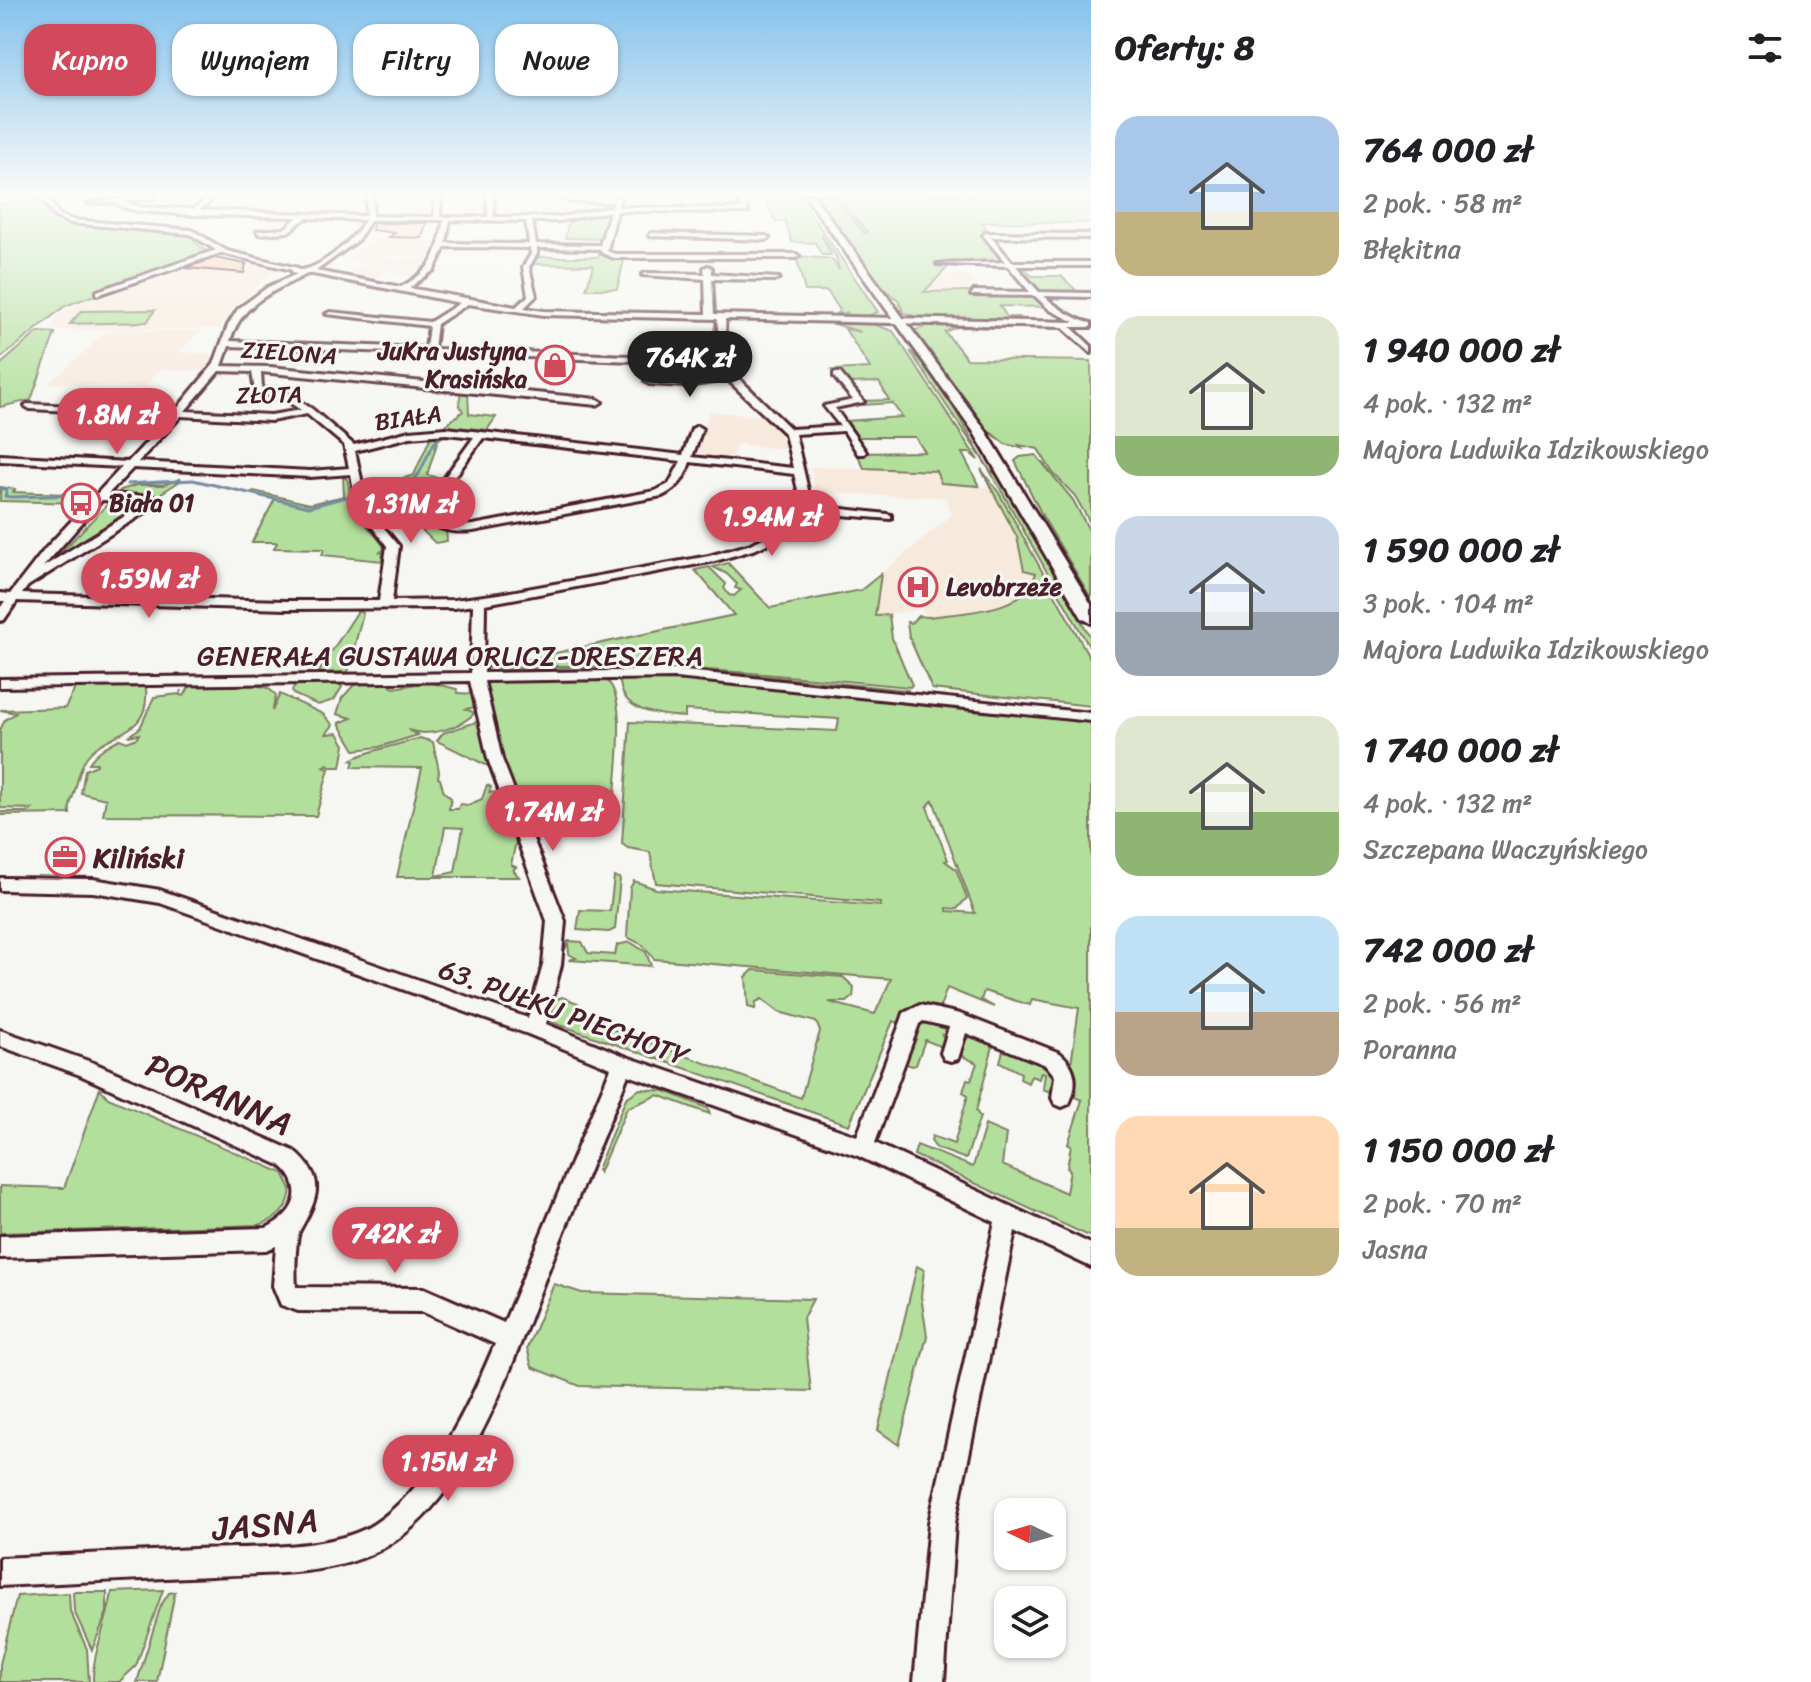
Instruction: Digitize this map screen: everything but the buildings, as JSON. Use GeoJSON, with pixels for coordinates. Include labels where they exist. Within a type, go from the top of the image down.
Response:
{"type":"FeatureCollection","features":[{"type":"Feature","properties":{"kind":"main road"},"geometry":{"type":"LineString","coordinates":[[866,273],[993,452],[1091,618]]}},
{"type":"Feature","properties":{"kind":"street"},"geometry":{"type":"LineString","coordinates":[[100,293],[156,273]]}},
{"type":"Feature","properties":{"kind":"street"},"geometry":{"type":"LineString","coordinates":[[0,617],[6,597],[22,584],[55,543],[132,465],[216,368],[230,325],[240,312],[299,273]]}},
{"type":"Feature","properties":{"kind":"street"},"geometry":{"type":"LineString","coordinates":[[318,273],[517,311],[560,314],[1088,325]]}},
{"type":"Feature","properties":{"kind":"street"},"geometry":{"type":"LineString","coordinates":[[402,289],[429,273]]}},
{"type":"Feature","properties":{"kind":"street"},"geometry":{"type":"LineString","coordinates":[[517,311],[532,296],[527,273]]}},
{"type":"Feature","properties":{"kind":"street"},"geometry":{"type":"LineString","coordinates":[[6,597],[385,605],[479,601],[739,552],[781,533],[801,508],[803,494],[789,432],[718,362],[717,351],[723,336],[715,317],[708,273]]}},
{"type":"Feature","properties":{"kind":"street"},"geometry":{"type":"LineString","coordinates":[[774,273],[777,289]]}},
{"type":"Feature","properties":{"kind":"street"},"geometry":{"type":"LineString","coordinates":[[1020,273],[1056,310],[1088,325]]}},
{"type":"Feature","properties":{"kind":"street"},"geometry":{"type":"LineString","coordinates":[[645,285],[646,275],[775,278]]}},
{"type":"Feature","properties":{"kind":"street"},"geometry":{"type":"LineString","coordinates":[[974,293],[1091,295]]}},
{"type":"Feature","properties":{"kind":"street"},"geometry":{"type":"LineString","coordinates":[[330,314],[431,324],[467,302]]}},
{"type":"Feature","properties":{"kind":"street"},"geometry":{"type":"LineString","coordinates":[[554,328],[560,314]]}},
{"type":"Feature","properties":{"kind":"street"},"geometry":{"type":"LineString","coordinates":[[430,350],[431,324]]}},
{"type":"Feature","properties":{"kind":"street"},"geometry":{"type":"LineString","coordinates":[[1064,324],[1089,346]]}},
{"type":"Feature","properties":{"kind":"street"},"geometry":{"type":"LineString","coordinates":[[225,343],[718,362]]}},
{"type":"Feature","properties":{"kind":"street","name":"ZIELONA"},"geometry":{"type":"LineString","coordinates":[[216,368],[256,369],[597,402]]}},
{"type":"Feature","properties":{"kind":"street"},"geometry":{"type":"LineString","coordinates":[[256,369],[258,390],[285,396],[309,411]]}},
{"type":"Feature","properties":{"kind":"street"},"geometry":{"type":"LineString","coordinates":[[837,375],[859,402],[829,406],[861,452]]}},
{"type":"Feature","properties":{"kind":"street"},"geometry":{"type":"LineString","coordinates":[[649,381],[686,383],[730,377]]}},
{"type":"Feature","properties":{"kind":"street","name":"ZŁOTA"},"geometry":{"type":"LineString","coordinates":[[30,406],[274,418],[309,411],[347,442],[351,449]]}},
{"type":"Feature","properties":{"kind":"street"},"geometry":{"type":"LineString","coordinates":[[789,432],[847,428]]}},
{"type":"Feature","properties":{"kind":"street"},"geometry":{"type":"LineString","coordinates":[[481,434],[429,506],[428,514],[434,522],[457,529],[475,528],[647,498],[676,483],[697,429]]}},
{"type":"Feature","properties":{"kind":"street","name":"BIAŁA"},"geometry":{"type":"LineString","coordinates":[[0,458],[313,475],[355,471],[351,449],[425,431],[481,434],[800,472]]}},
{"type":"Feature","properties":{"kind":"street"},"geometry":{"type":"LineString","coordinates":[[355,471],[362,507],[393,546],[385,605]]}},
{"type":"Feature","properties":{"kind":"street"},"geometry":{"type":"LineString","coordinates":[[22,584],[41,576],[158,500],[100,497]]}},
{"type":"Feature","properties":{"kind":"street"},"geometry":{"type":"LineString","coordinates":[[801,508],[887,517]]}},
{"type":"Feature","properties":{"kind":"street"},"geometry":{"type":"LineString","coordinates":[[479,601],[477,676],[483,715],[495,759],[556,921],[552,965],[535,1028]]}},
{"type":"Feature","properties":{"kind":"street","name":"GENERAŁA GUSTAWA ORLICZ-DRESZERA"},"geometry":{"type":"LineString","coordinates":[[0,683],[676,674],[1091,717]]}},
{"type":"Feature","properties":{"kind":"street","name":"63. PUŁKU PIECHOTY"},"geometry":{"type":"LineString","coordinates":[[0,884],[104,885],[145,891],[535,1028],[622,1064],[863,1148],[1091,1256]]}},
{"type":"Feature","properties":{"kind":"street"},"geometry":{"type":"LineString","coordinates":[[863,1148],[911,1019],[920,1013],[928,1012],[960,1022],[1058,1063],[1067,1078],[1062,1098]]}},
{"type":"Feature","properties":{"kind":"street"},"geometry":{"type":"LineString","coordinates":[[951,1053],[960,1022]]}},
{"type":"Feature","properties":{"kind":"street","name":"PORANNA"},"geometry":{"type":"LineString","coordinates":[[0,1038],[87,1069],[294,1163],[305,1180],[306,1197],[299,1216],[288,1230]]}},
{"type":"Feature","properties":{"kind":"street","name":"JASNA"},"geometry":{"type":"LineString","coordinates":[[0,1572],[301,1558],[346,1550],[389,1530],[413,1508],[457,1450],[509,1338],[622,1064]]}},
{"type":"Feature","properties":{"kind":"street"},"geometry":{"type":"LineString","coordinates":[[929,1682],[942,1523],[1007,1217]]}},
{"type":"Feature","properties":{"kind":"street"},"geometry":{"type":"LineString","coordinates":[[0,1247],[238,1242],[266,1239],[288,1230],[284,1286],[289,1297],[424,1300],[509,1338]]}},
{"type":"Feature","properties":{"kind":"shaded area"},"geometry":{"type":"Polygon","coordinates":[[[161,273],[272,273],[233,308],[220,328],[51,330],[57,315],[89,298],[161,273]]]}},
{"type":"Feature","properties":{"kind":"shaded area"},"geometry":{"type":"Polygon","coordinates":[[[347,273],[383,273],[369,280],[344,275],[347,273]]]}},
{"type":"Feature","properties":{"kind":"shaded area"},"geometry":{"type":"Polygon","coordinates":[[[398,273],[422,273],[415,278],[398,273]]]}},
{"type":"Feature","properties":{"kind":"shaded area"},"geometry":{"type":"Polygon","coordinates":[[[941,275],[967,275],[979,289],[967,289],[970,293],[923,293],[941,275]]]}},
{"type":"Feature","properties":{"kind":"shaded area"},"geometry":{"type":"Polygon","coordinates":[[[200,331],[179,352],[212,354],[203,371],[161,369],[143,388],[49,383],[107,332],[200,331]]]}},
{"type":"Feature","properties":{"kind":"shaded area"},"geometry":{"type":"Polygon","coordinates":[[[710,411],[765,417],[780,433],[785,449],[737,444],[731,458],[703,455],[696,450],[710,411]]]}},
{"type":"Feature","properties":{"kind":"shaded area"},"geometry":{"type":"Polygon","coordinates":[[[811,467],[936,471],[941,483],[992,487],[1068,627],[948,614],[929,617],[921,609],[875,617],[881,574],[952,515],[946,497],[815,493],[811,467]]]}},
{"type":"Feature","properties":{"kind":"green space"},"geometry":{"type":"Polygon","coordinates":[[[0,273],[153,273],[65,306],[0,359],[0,273]]]}},
{"type":"Feature","properties":{"kind":"green space"},"geometry":{"type":"Polygon","coordinates":[[[591,273],[621,273],[617,289],[586,289],[591,273]]]}},
{"type":"Feature","properties":{"kind":"green space"},"geometry":{"type":"Polygon","coordinates":[[[800,273],[852,273],[878,312],[865,317],[837,317],[848,312],[835,315],[840,310],[827,291],[805,291],[800,273]]]}},
{"type":"Feature","properties":{"kind":"green space"},"geometry":{"type":"Polygon","coordinates":[[[872,273],[942,273],[924,292],[970,291],[1031,296],[1047,307],[1000,306],[1007,317],[1019,317],[1019,321],[919,318],[899,311],[903,311],[898,300],[872,273]]]}},
{"type":"Feature","properties":{"kind":"green space"},"geometry":{"type":"Polygon","coordinates":[[[1023,273],[1061,276],[1078,292],[1091,293],[1039,291],[1023,273]]]}},
{"type":"Feature","properties":{"kind":"green space"},"geometry":{"type":"Polygon","coordinates":[[[155,310],[147,322],[70,324],[81,311],[155,310]]]}},
{"type":"Feature","properties":{"kind":"green space"},"geometry":{"type":"Polygon","coordinates":[[[716,321],[717,337],[710,358],[656,355],[682,355],[686,338],[712,339],[716,321]]]}},
{"type":"Feature","properties":{"kind":"green space"},"geometry":{"type":"Polygon","coordinates":[[[828,322],[870,323],[893,331],[978,460],[970,453],[962,453],[979,486],[941,483],[936,471],[864,468],[857,453],[925,452],[915,437],[857,437],[847,421],[902,417],[892,403],[863,405],[863,401],[889,400],[879,382],[848,383],[832,370],[870,368],[845,329],[861,332],[828,322]]]}},
{"type":"Feature","properties":{"kind":"green space"},"geometry":{"type":"Polygon","coordinates":[[[932,324],[1007,325],[1009,328],[956,327],[945,332],[967,359],[1091,361],[1091,524],[1075,496],[1053,473],[1038,449],[1005,444],[988,430],[914,331],[932,324]]]}},
{"type":"Feature","properties":{"kind":"green space"},"geometry":{"type":"Polygon","coordinates":[[[38,332],[55,333],[31,400],[0,407],[0,365],[38,332]]]}},
{"type":"Feature","properties":{"kind":"green space"},"geometry":{"type":"Polygon","coordinates":[[[910,351],[933,376],[990,470],[999,476],[1091,638],[1091,650],[989,469],[910,351]]]}},
{"type":"Feature","properties":{"kind":"green space"},"geometry":{"type":"Polygon","coordinates":[[[461,391],[468,391],[469,414],[496,417],[487,430],[445,426],[463,411],[459,404],[461,391]]]}},
{"type":"Feature","properties":{"kind":"green space"},"geometry":{"type":"Polygon","coordinates":[[[431,436],[443,436],[438,440],[427,475],[444,479],[441,482],[423,479],[398,488],[425,517],[446,530],[447,541],[435,543],[409,517],[406,503],[391,489],[371,495],[370,489],[414,475],[431,436]]]}},
{"type":"Feature","properties":{"kind":"green space"},"geometry":{"type":"Polygon","coordinates":[[[1036,455],[1073,500],[1091,534],[1091,598],[1043,517],[1015,461],[1020,457],[1036,455]]]}},
{"type":"Feature","properties":{"kind":"green space"},"geometry":{"type":"Polygon","coordinates":[[[981,469],[999,493],[1091,660],[1091,706],[932,689],[909,637],[907,622],[911,623],[918,616],[975,611],[1007,603],[1030,586],[1036,573],[1024,570],[1017,537],[981,469]]]}},
{"type":"Feature","properties":{"kind":"green space"},"geometry":{"type":"Polygon","coordinates":[[[343,477],[347,479],[354,510],[383,545],[384,550],[380,552],[383,553],[382,561],[322,555],[324,549],[274,548],[275,542],[252,542],[275,499],[250,493],[254,491],[310,504],[344,496],[343,477]]]}},
{"type":"Feature","properties":{"kind":"green space"},"geometry":{"type":"Polygon","coordinates":[[[180,479],[46,568],[121,490],[137,485],[163,485],[180,479]]]}},
{"type":"Feature","properties":{"kind":"green space"},"geometry":{"type":"Polygon","coordinates":[[[0,487],[15,489],[13,492],[65,494],[92,491],[82,503],[0,501],[0,487]]]}},
{"type":"Feature","properties":{"kind":"green space"},"geometry":{"type":"Polygon","coordinates":[[[728,563],[770,608],[861,590],[881,574],[875,616],[889,615],[892,638],[912,685],[647,667],[488,668],[485,664],[495,663],[495,655],[500,654],[503,665],[569,650],[577,654],[574,649],[734,615],[695,570],[709,567],[726,584],[724,588],[729,595],[734,596],[741,590],[735,588],[737,584],[713,567],[728,563]]]}},
{"type":"Feature","properties":{"kind":"green space"},"geometry":{"type":"Polygon","coordinates":[[[358,611],[363,613],[348,672],[319,673],[328,651],[332,651],[358,611]]]}},
{"type":"Feature","properties":{"kind":"green space"},"geometry":{"type":"Polygon","coordinates":[[[577,667],[719,671],[908,690],[906,693],[666,671],[494,670],[577,667]]]}},
{"type":"Feature","properties":{"kind":"green space"},"geometry":{"type":"Polygon","coordinates":[[[603,678],[611,685],[618,713],[615,796],[611,799],[523,795],[571,800],[571,803],[549,802],[545,830],[536,820],[531,807],[533,804],[524,804],[528,818],[533,822],[530,826],[534,830],[530,830],[499,751],[483,685],[491,679],[603,678]]]}},
{"type":"Feature","properties":{"kind":"green space"},"geometry":{"type":"Polygon","coordinates":[[[620,678],[719,682],[1091,721],[1091,1237],[914,1155],[917,1145],[973,1167],[985,1125],[1006,1134],[1002,1165],[1066,1193],[1070,1170],[1067,1168],[1071,1145],[1068,1144],[1082,1100],[1075,1097],[1076,1078],[1071,1064],[1079,1008],[1032,999],[1030,1005],[984,991],[981,1000],[994,1007],[947,988],[940,1007],[921,1005],[905,1013],[902,1024],[893,1021],[849,1125],[551,1022],[554,1000],[562,997],[578,1003],[573,1015],[801,1098],[820,1031],[816,1022],[779,1012],[762,999],[756,1002],[755,1009],[748,1007],[746,977],[753,970],[843,977],[854,987],[853,997],[847,1002],[829,1002],[875,1014],[891,979],[654,959],[643,945],[627,937],[630,888],[634,881],[656,889],[881,906],[880,903],[656,883],[650,852],[622,844],[630,722],[837,731],[839,719],[685,710],[685,717],[663,715],[633,705],[621,689],[620,678]],[[933,800],[927,807],[948,860],[945,861],[956,869],[967,898],[957,909],[947,908],[947,911],[975,913],[933,800]]]}},
{"type":"Feature","properties":{"kind":"green space"},"geometry":{"type":"Polygon","coordinates":[[[390,681],[390,686],[394,688],[428,682],[457,689],[458,693],[473,694],[475,707],[466,709],[475,713],[444,730],[426,733],[408,730],[418,735],[379,747],[355,750],[339,723],[352,718],[337,714],[342,698],[354,685],[390,681]]]}},
{"type":"Feature","properties":{"kind":"green space"},"geometry":{"type":"Polygon","coordinates":[[[248,683],[268,688],[276,695],[272,711],[280,694],[323,714],[333,725],[326,734],[338,733],[345,745],[341,767],[330,767],[328,764],[323,767],[329,769],[316,816],[103,815],[106,799],[81,793],[85,770],[97,765],[89,763],[92,759],[120,739],[127,742],[137,738],[139,734],[128,736],[140,728],[154,697],[180,694],[182,690],[180,695],[184,696],[191,684],[248,683]]]}},
{"type":"Feature","properties":{"kind":"green space"},"geometry":{"type":"Polygon","coordinates":[[[299,683],[339,683],[342,687],[334,700],[318,705],[293,694],[292,690],[299,683]]]}},
{"type":"Feature","properties":{"kind":"green space"},"geometry":{"type":"Polygon","coordinates":[[[64,685],[142,685],[146,688],[145,704],[135,725],[95,748],[86,758],[71,801],[70,814],[0,815],[0,812],[29,812],[32,809],[0,808],[0,730],[5,720],[16,713],[0,710],[65,708],[76,687],[64,685]]]}},
{"type":"Feature","properties":{"kind":"green space"},"geometry":{"type":"Polygon","coordinates":[[[479,721],[492,768],[437,741],[443,733],[479,721]]]}},
{"type":"Feature","properties":{"kind":"green space"},"geometry":{"type":"Polygon","coordinates":[[[420,738],[433,742],[438,778],[444,792],[451,798],[449,809],[458,809],[460,804],[468,805],[482,799],[487,785],[491,787],[489,792],[497,793],[496,786],[499,785],[517,836],[511,865],[516,867],[513,870],[519,877],[397,877],[422,768],[352,767],[354,761],[351,760],[420,738]],[[445,827],[436,876],[455,872],[463,828],[445,827]]]}},
{"type":"Feature","properties":{"kind":"green space"},"geometry":{"type":"Polygon","coordinates":[[[614,877],[620,878],[615,929],[609,932],[577,930],[580,910],[610,911],[614,877]]]}},
{"type":"Feature","properties":{"kind":"green space"},"geometry":{"type":"Polygon","coordinates":[[[569,941],[582,942],[588,953],[615,955],[617,945],[630,942],[646,952],[651,966],[569,960],[576,958],[569,954],[568,943],[563,953],[564,944],[569,941]]]}},
{"type":"Feature","properties":{"kind":"green space"},"geometry":{"type":"Polygon","coordinates":[[[922,1021],[945,1025],[947,1036],[942,1035],[945,1040],[942,1047],[925,1040],[916,1065],[912,1066],[902,1062],[922,1021]]]}},
{"type":"Feature","properties":{"kind":"green space"},"geometry":{"type":"Polygon","coordinates":[[[971,1036],[994,1042],[976,1111],[980,1117],[966,1159],[936,1148],[931,1141],[932,1136],[954,1144],[968,1095],[963,1092],[977,1063],[960,1055],[965,1040],[971,1036]]]}},
{"type":"Feature","properties":{"kind":"green space"},"geometry":{"type":"Polygon","coordinates":[[[1004,1047],[1056,1069],[1053,1093],[1043,1089],[1045,1073],[1041,1072],[1039,1079],[1031,1076],[1028,1083],[1020,1079],[1021,1073],[1000,1062],[1004,1047]]]}},
{"type":"Feature","properties":{"kind":"green space"},"geometry":{"type":"Polygon","coordinates":[[[100,1088],[108,1098],[283,1173],[291,1189],[285,1208],[277,1217],[259,1225],[0,1233],[0,1186],[64,1188],[100,1088]]]}},
{"type":"Feature","properties":{"kind":"green space"},"geometry":{"type":"Polygon","coordinates":[[[640,1089],[665,1091],[708,1108],[710,1114],[658,1095],[627,1108],[599,1173],[597,1170],[626,1098],[640,1089]]]}},
{"type":"Feature","properties":{"kind":"green space"},"geometry":{"type":"Polygon","coordinates":[[[917,1266],[924,1270],[921,1296],[927,1336],[899,1445],[878,1430],[917,1266]]]}},
{"type":"Feature","properties":{"kind":"green space"},"geometry":{"type":"Polygon","coordinates":[[[554,1284],[582,1293],[813,1299],[803,1318],[811,1391],[580,1386],[532,1367],[527,1348],[554,1284]]]}},
{"type":"Feature","properties":{"kind":"green space"},"geometry":{"type":"Polygon","coordinates":[[[163,1590],[136,1666],[119,1682],[93,1682],[95,1660],[112,1592],[163,1590]]]}},
{"type":"Feature","properties":{"kind":"green space"},"geometry":{"type":"Polygon","coordinates":[[[73,1592],[107,1592],[107,1612],[92,1650],[74,1611],[73,1592]]]}},
{"type":"Feature","properties":{"kind":"green space"},"geometry":{"type":"Polygon","coordinates":[[[175,1592],[157,1682],[137,1682],[161,1605],[169,1593],[175,1592]]]}},
{"type":"Feature","properties":{"kind":"green space"},"geometry":{"type":"Polygon","coordinates":[[[69,1593],[70,1611],[87,1649],[89,1682],[0,1682],[0,1664],[17,1596],[69,1593]]]}},
{"type":"Feature","properties":{"kind":"waterway"},"geometry":{"type":"LineString","coordinates":[[373,489],[412,481],[418,476],[438,437]]}},
{"type":"Feature","properties":{"kind":"waterway"},"geometry":{"type":"LineString","coordinates":[[127,484],[193,480],[309,507],[346,497]]}},
{"type":"Feature","properties":{"kind":"waterway"},"geometry":{"type":"LineString","coordinates":[[0,489],[7,489],[5,496],[10,497],[86,495]]}},
{"type":"Feature","properties":{"kind":"place","name":"JuKra Justyna Krasińska"},"geometry":{"type":"Point","coordinates":[555,365]}},
{"type":"Feature","properties":{"kind":"place","name":"Biała 01"},"geometry":{"type":"Point","coordinates":[81,503]}},
{"type":"Feature","properties":{"kind":"place","name":"Levobrzeże"},"geometry":{"type":"Point","coordinates":[918,587]}},
{"type":"Feature","properties":{"kind":"place","name":"Kiliński"},"geometry":{"type":"Point","coordinates":[65,857]}}]}
